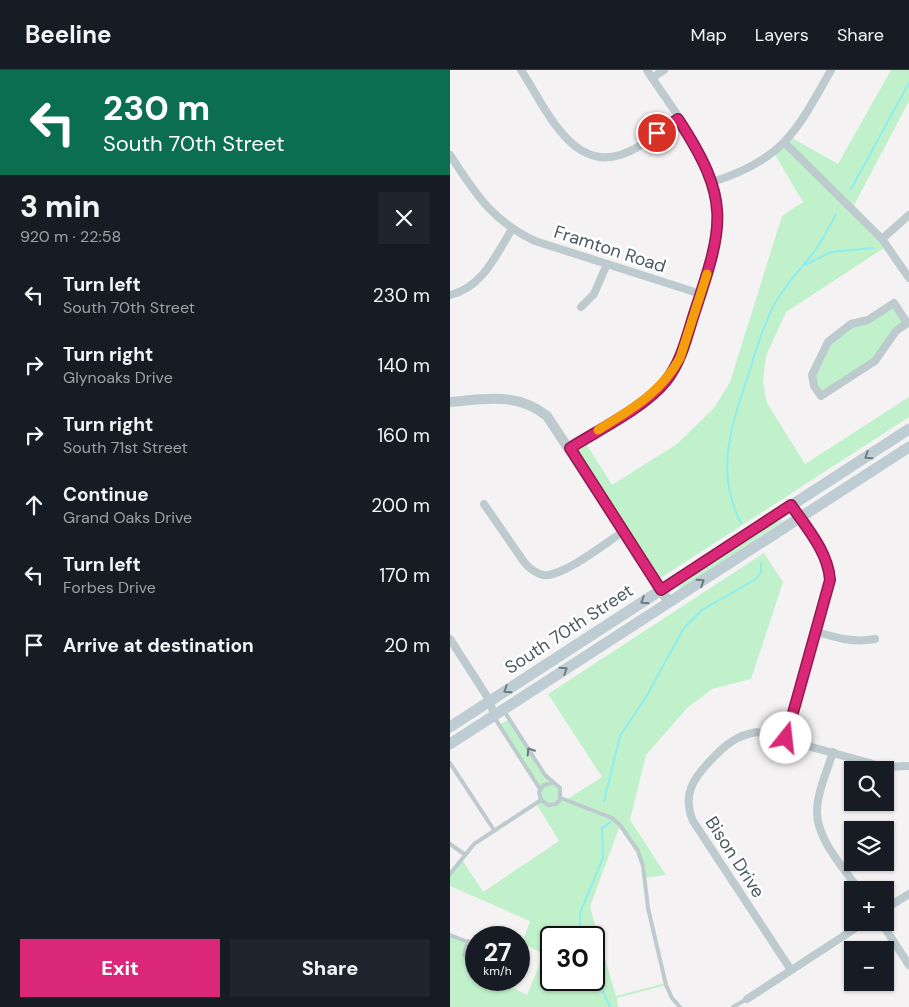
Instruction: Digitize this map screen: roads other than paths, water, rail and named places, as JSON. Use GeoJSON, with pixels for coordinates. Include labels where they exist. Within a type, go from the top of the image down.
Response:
{"type":"FeatureCollection","features":[{"type":"Feature","properties":{"kind":"main road","name":"South 70th Street"},"geometry":{"type":"LineString","coordinates":[[450,727],[909,429]]}},
{"type":"Feature","properties":{"kind":"main road","name":"South 70th Street"},"geometry":{"type":"LineString","coordinates":[[450,744],[909,447]]}},
{"type":"Feature","properties":{"kind":"street"},"geometry":{"type":"LineString","coordinates":[[521,70],[564,137],[577,150],[594,157],[612,157],[628,152],[678,119]]}},
{"type":"Feature","properties":{"kind":"street"},"geometry":{"type":"LineString","coordinates":[[570,448],[648,398],[666,381],[680,358],[717,238],[718,209],[712,182],[702,157],[646,70]]}},
{"type":"Feature","properties":{"kind":"street"},"geometry":{"type":"LineString","coordinates":[[652,78],[664,70]]}},
{"type":"Feature","properties":{"kind":"street"},"geometry":{"type":"LineString","coordinates":[[712,182],[749,169],[785,143],[805,117],[831,70]]}},
{"type":"Feature","properties":{"kind":"street"},"geometry":{"type":"LineString","coordinates":[[785,143],[882,239],[909,278]]}},
{"type":"Feature","properties":{"kind":"street","name":"Framton Road"},"geometry":{"type":"LineString","coordinates":[[450,155],[487,208],[512,229],[535,240],[701,294]]}},
{"type":"Feature","properties":{"kind":"street"},"geometry":{"type":"LineString","coordinates":[[882,239],[909,215]]}},
{"type":"Feature","properties":{"kind":"street"},"geometry":{"type":"LineString","coordinates":[[450,295],[468,288],[481,277],[512,229]]}},
{"type":"Feature","properties":{"kind":"street"},"geometry":{"type":"LineString","coordinates":[[581,307],[594,294],[607,264]]}},
{"type":"Feature","properties":{"kind":"street"},"geometry":{"type":"LineString","coordinates":[[894,304],[908,322],[896,331],[875,361],[821,396],[814,386],[812,375],[833,336],[851,324],[871,319],[894,304]]}},
{"type":"Feature","properties":{"kind":"street"},"geometry":{"type":"LineString","coordinates":[[450,402],[500,398],[528,404],[547,416],[570,448],[669,602]]}},
{"type":"Feature","properties":{"kind":"street"},"geometry":{"type":"LineString","coordinates":[[484,504],[524,562],[531,569],[543,575],[554,574],[624,532]]}},
{"type":"Feature","properties":{"kind":"street"},"geometry":{"type":"LineString","coordinates":[[786,738],[830,589],[830,572],[824,554],[791,505]]}},
{"type":"Feature","properties":{"kind":"street"},"geometry":{"type":"LineString","coordinates":[[817,632],[847,641],[875,639]]}},
{"type":"Feature","properties":{"kind":"street"},"geometry":{"type":"LineString","coordinates":[[450,639],[453,650],[498,713]]}},
{"type":"Feature","properties":{"kind":"street","name":"Bison Drive"},"geometry":{"type":"LineString","coordinates":[[791,970],[693,821],[688,804],[693,780],[733,740],[758,732],[786,738],[884,767],[909,766]]}},
{"type":"Feature","properties":{"kind":"street"},"geometry":{"type":"LineString","coordinates":[[833,752],[818,803],[818,820],[824,838],[853,881]]}},
{"type":"Feature","properties":{"kind":"street"},"geometry":{"type":"LineString","coordinates":[[894,903],[909,894]]}},
{"type":"Feature","properties":{"kind":"street"},"geometry":{"type":"LineString","coordinates":[[747,998],[850,931]]}},
{"type":"Feature","properties":{"kind":"street"},"geometry":{"type":"LineString","coordinates":[[886,931],[909,965]]}},
{"type":"Feature","properties":{"kind":"lane"},"geometry":{"type":"LineString","coordinates":[[498,713],[552,783],[560,788],[561,798],[558,802],[551,805],[541,800]]}},
{"type":"Feature","properties":{"kind":"lane"},"geometry":{"type":"LineString","coordinates":[[498,713],[540,789],[541,800]]}},
{"type":"Feature","properties":{"kind":"lane"},"geometry":{"type":"LineString","coordinates":[[450,763],[494,830]]}},
{"type":"Feature","properties":{"kind":"lane"},"geometry":{"type":"LineString","coordinates":[[540,789],[544,785],[552,783]]}},
{"type":"Feature","properties":{"kind":"lane"},"geometry":{"type":"LineString","coordinates":[[561,798],[612,818],[620,825],[638,851],[643,866],[648,908],[666,985],[672,998],[680,1007]]}},
{"type":"Feature","properties":{"kind":"lane"},"geometry":{"type":"LineString","coordinates":[[450,874],[464,854],[494,830],[541,800]]}},
{"type":"Feature","properties":{"kind":"lane"},"geometry":{"type":"LineString","coordinates":[[450,844],[464,854]]}},
{"type":"Feature","properties":{"kind":"lane"},"geometry":{"type":"LineString","coordinates":[[450,935],[465,940]]}},
{"type":"Feature","properties":{"kind":"lane"},"geometry":{"type":"LineString","coordinates":[[733,1007],[747,998]]}},
{"type":"Feature","properties":{"kind":"waterway"},"geometry":{"type":"LineString","coordinates":[[851,189],[909,83]]}},
{"type":"Feature","properties":{"kind":"waterway"},"geometry":{"type":"LineString","coordinates":[[741,523],[728,485],[727,466],[728,448],[737,411],[760,338],[774,305],[816,248],[836,214]]}},
{"type":"Feature","properties":{"kind":"waterway"},"geometry":{"type":"LineString","coordinates":[[805,265],[831,252],[873,248]]}},
{"type":"Feature","properties":{"kind":"waterway"},"geometry":{"type":"LineString","coordinates":[[604,801],[620,736],[646,697],[684,628],[702,610],[756,579],[761,572],[761,563]]}},
{"type":"Feature","properties":{"kind":"waterway"},"geometry":{"type":"LineString","coordinates":[[602,829],[610,822]]}},
{"type":"Feature","properties":{"kind":"waterway"},"geometry":{"type":"LineString","coordinates":[[581,926],[580,913],[603,858],[602,827]]}},
{"type":"Feature","properties":{"kind":"waterway"},"geometry":{"type":"LineString","coordinates":[[603,991],[610,1007]]}}]}
